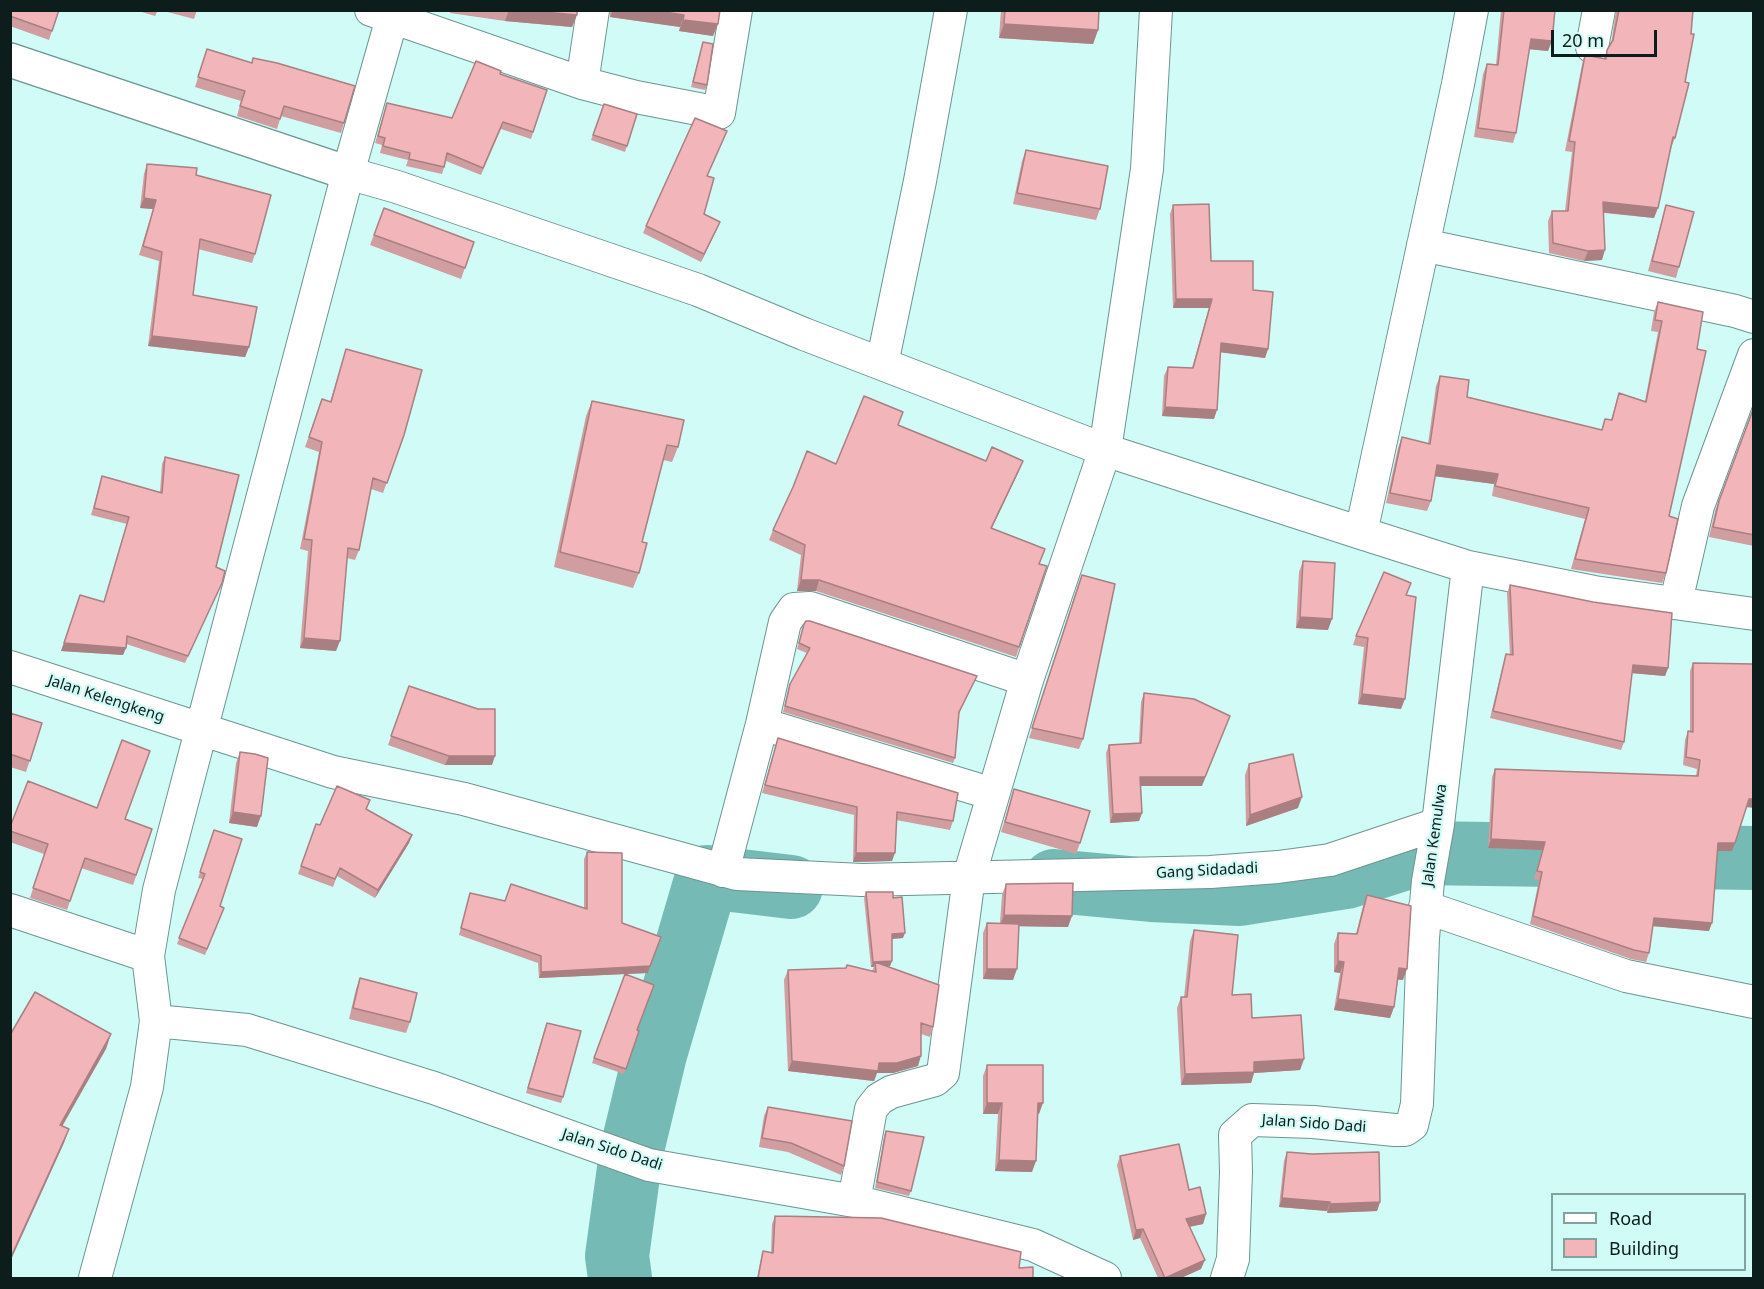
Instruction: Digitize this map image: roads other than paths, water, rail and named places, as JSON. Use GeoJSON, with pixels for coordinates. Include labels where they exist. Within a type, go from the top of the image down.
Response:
{"type":"FeatureCollection","features":[{"type":"Feature","properties":{"kind":"street"},"geometry":{"type":"LineString","coordinates":[[582,83],[593,10]]}},
{"type":"Feature","properties":{"kind":"street"},"geometry":{"type":"LineString","coordinates":[[95,1278],[147,1087],[156,1021],[148,956],[159,890],[348,173],[388,12],[582,83],[636,97],[719,113],[736,10]]}},
{"type":"Feature","properties":{"kind":"street"},"geometry":{"type":"LineString","coordinates":[[882,364],[920,181],[951,10]]}},
{"type":"Feature","properties":{"kind":"street"},"geometry":{"type":"LineString","coordinates":[[854,1201],[871,1109],[879,1099],[891,1092],[935,1080],[943,1073],[969,886],[993,794],[1027,680],[1105,450],[1147,170],[1156,10]]}},
{"type":"Feature","properties":{"kind":"street"},"geometry":{"type":"LineString","coordinates":[[1361,533],[1472,10]]}},
{"type":"Feature","properties":{"kind":"street"},"geometry":{"type":"LineString","coordinates":[[1592,47],[1599,10]]}},
{"type":"Feature","properties":{"kind":"street"},"geometry":{"type":"LineString","coordinates":[[10,60],[348,173],[397,187],[698,290],[1105,450],[1468,567],[1594,592],[1754,614]]}},
{"type":"Feature","properties":{"kind":"street"},"geometry":{"type":"LineString","coordinates":[[1423,245],[1735,310],[1754,317]]}},
{"type":"Feature","properties":{"kind":"street"},"geometry":{"type":"LineString","coordinates":[[1676,602],[1698,506],[1754,355]]}},
{"type":"Feature","properties":{"kind":"street","name":"Jalan Kemulwa"},"geometry":{"type":"LineString","coordinates":[[1417,1104],[1423,938],[1427,894],[1438,824],[1468,567]]}},
{"type":"Feature","properties":{"kind":"street"},"geometry":{"type":"LineString","coordinates":[[723,871],[762,724],[785,622],[794,609],[810,608],[1027,680]]}},
{"type":"Feature","properties":{"kind":"street","name":"Jalan Kelengkeng"},"geometry":{"type":"LineString","coordinates":[[10,667],[333,772],[464,800],[723,871]]}},
{"type":"Feature","properties":{"kind":"street"},"geometry":{"type":"LineString","coordinates":[[762,724],[993,794]]}},
{"type":"Feature","properties":{"kind":"street","name":"Gang Sidadadi"},"geometry":{"type":"LineString","coordinates":[[723,871],[737,874],[969,886],[1210,872],[1330,860],[1438,824]]}},
{"type":"Feature","properties":{"kind":"street"},"geometry":{"type":"LineString","coordinates":[[1427,894],[1626,975],[1754,1002]]}},
{"type":"Feature","properties":{"kind":"street"},"geometry":{"type":"LineString","coordinates":[[10,910],[148,956]]}},
{"type":"Feature","properties":{"kind":"street","name":"Jalan Sido Dadi"},"geometry":{"type":"LineString","coordinates":[[156,1021],[248,1030],[434,1088],[649,1165],[854,1201],[1033,1245],[1105,1278]]}},
{"type":"Feature","properties":{"kind":"street","name":"Jalan Sido Dadi"},"geometry":{"type":"LineString","coordinates":[[1227,1278],[1233,1259],[1235,1135],[1252,1120],[1313,1122],[1405,1130],[1413,1125],[1417,1104]]}},
{"type":"Feature","properties":{"kind":"waterway"},"geometry":{"type":"LineString","coordinates":[[1054,881],[1151,890],[1240,894],[1346,877],[1421,853],[1754,858]]}},
{"type":"Feature","properties":{"kind":"waterway"},"geometry":{"type":"LineString","coordinates":[[620,1278],[617,1256],[631,1154],[655,1054],[707,877],[791,887]]}}]}
